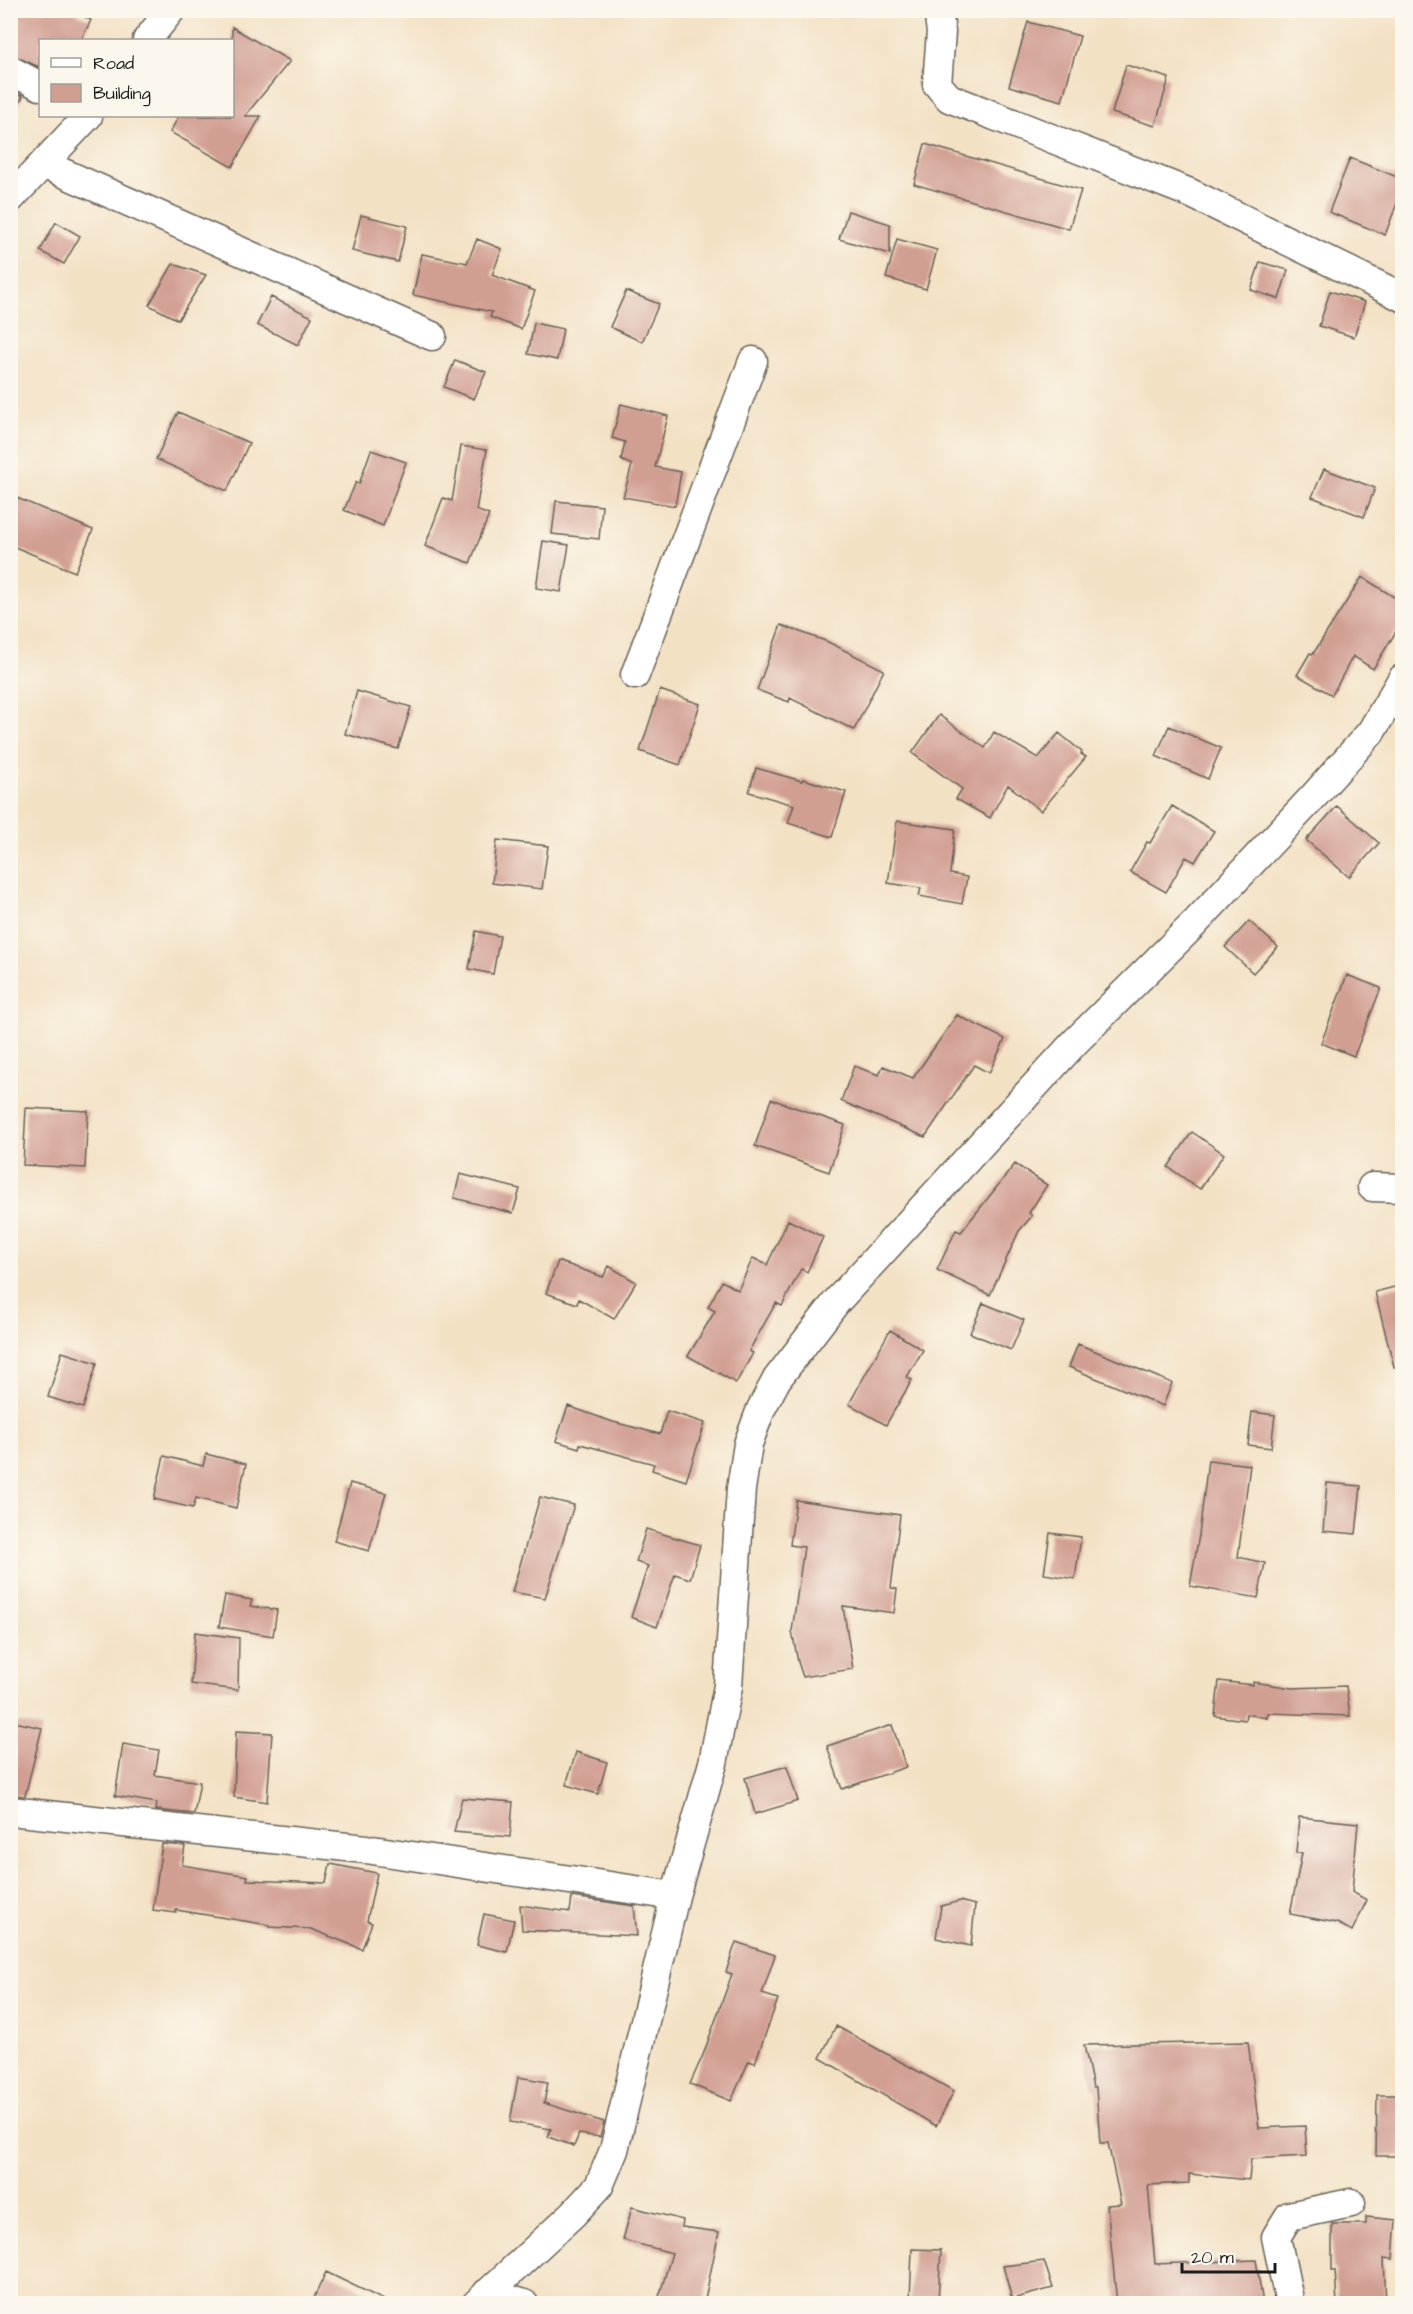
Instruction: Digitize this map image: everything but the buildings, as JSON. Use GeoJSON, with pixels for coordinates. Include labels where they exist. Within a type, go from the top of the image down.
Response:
{"type":"FeatureCollection","features":[{"type":"Feature","properties":{"kind":"street"},"geometry":{"type":"LineString","coordinates":[[148,39],[171,10]]}},
{"type":"Feature","properties":{"kind":"street"},"geometry":{"type":"LineString","coordinates":[[938,10],[941,32],[937,84],[949,98],[1190,193],[1402,297]]}},
{"type":"Feature","properties":{"kind":"street"},"geometry":{"type":"LineString","coordinates":[[10,70],[39,85]]}},
{"type":"Feature","properties":{"kind":"street"},"geometry":{"type":"LineString","coordinates":[[10,199],[87,117]]}},
{"type":"Feature","properties":{"kind":"street"},"geometry":{"type":"LineString","coordinates":[[43,164],[432,336]]}},
{"type":"Feature","properties":{"kind":"street"},"geometry":{"type":"LineString","coordinates":[[635,675],[753,361]]}},
{"type":"Feature","properties":{"kind":"street"},"geometry":{"type":"LineString","coordinates":[[482,2298],[573,2214],[599,2186],[614,2150],[675,1896],[713,1763],[728,1686],[741,1489],[748,1444],[761,1409],[777,1379],[837,1300],[1075,1042],[1195,923],[1350,756],[1371,732],[1402,679]]}},
{"type":"Feature","properties":{"kind":"street"},"geometry":{"type":"LineString","coordinates":[[1372,1187],[1402,1188]]}},
{"type":"Feature","properties":{"kind":"street"},"geometry":{"type":"LineString","coordinates":[[10,1811],[366,1849],[675,1896]]}},
{"type":"Feature","properties":{"kind":"street"},"geometry":{"type":"LineString","coordinates":[[1290,2304],[1276,2237],[1289,2216],[1351,2203]]}},
{"type":"Feature","properties":{"kind":"street"},"geometry":{"type":"LineString","coordinates":[[482,2298],[524,2304]]}}]}
